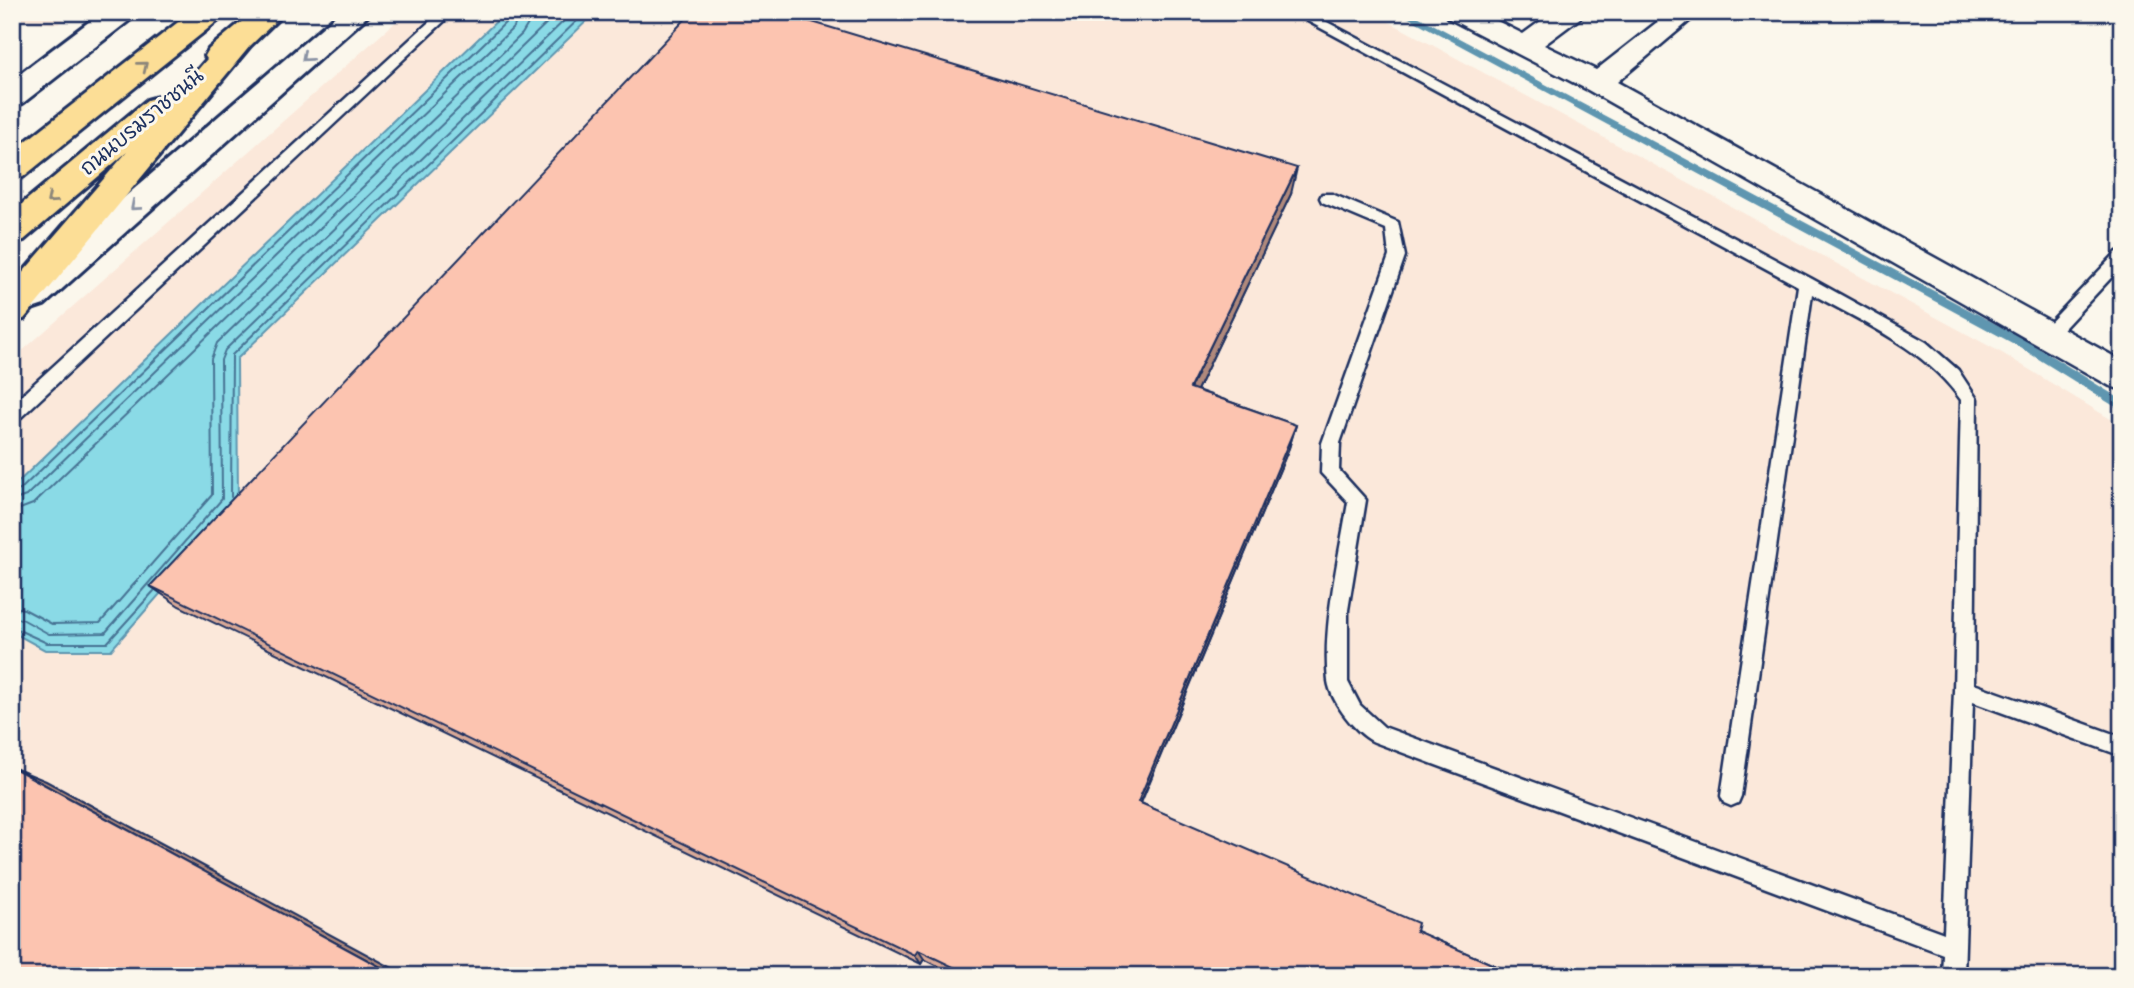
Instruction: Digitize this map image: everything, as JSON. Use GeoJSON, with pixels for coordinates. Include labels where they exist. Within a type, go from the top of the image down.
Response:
{"type":"FeatureCollection","features":[{"type":"Feature","properties":{"kind":"highway","name":"ถนนบรมราชชนนี"},"geometry":{"type":"LineString","coordinates":[[12,169],[210,12]]}},
{"type":"Feature","properties":{"kind":"highway","name":"ถนนบรมราชชนนี"},"geometry":{"type":"LineString","coordinates":[[12,231],[271,12]]}},
{"type":"Feature","properties":{"kind":"highway"},"geometry":{"type":"LineString","coordinates":[[12,311],[239,40]]}},
{"type":"Feature","properties":{"kind":"highway"},"geometry":{"type":"LineString","coordinates":[[12,158],[111,92]]}},
{"type":"Feature","properties":{"kind":"main road"},"geometry":{"type":"LineString","coordinates":[[12,96],[121,12]]}},
{"type":"Feature","properties":{"kind":"main road"},"geometry":{"type":"LineString","coordinates":[[12,311],[358,12]]}},
{"type":"Feature","properties":{"kind":"street"},"geometry":{"type":"LineString","coordinates":[[1457,12],[1598,83],[2122,377]]}},
{"type":"Feature","properties":{"kind":"street"},"geometry":{"type":"LineString","coordinates":[[1524,46],[1571,12]]}},
{"type":"Feature","properties":{"kind":"street"},"geometry":{"type":"LineString","coordinates":[[1598,83],[1687,12]]}},
{"type":"Feature","properties":{"kind":"lane"},"geometry":{"type":"LineString","coordinates":[[12,415],[448,12]]}},
{"type":"Feature","properties":{"kind":"lane"},"geometry":{"type":"LineString","coordinates":[[1297,12],[1920,347],[1952,376],[1969,399],[1964,691],[1953,976]]}},
{"type":"Feature","properties":{"kind":"lane"},"geometry":{"type":"LineString","coordinates":[[1327,198],[1393,226],[1398,256],[1331,443],[1330,472],[1357,500],[1339,610],[1339,683],[1353,712],[1377,734],[1954,947]]}},
{"type":"Feature","properties":{"kind":"lane"},"geometry":{"type":"LineString","coordinates":[[2048,335],[2122,256]]}},
{"type":"Feature","properties":{"kind":"lane"},"geometry":{"type":"LineString","coordinates":[[1731,796],[1805,283]]}},
{"type":"Feature","properties":{"kind":"lane"},"geometry":{"type":"LineString","coordinates":[[1964,691],[2122,747]]}},
{"type":"Feature","properties":{"kind":"shaded area"},"geometry":{"type":"Polygon","coordinates":[[[12,12],[74,12],[58,24],[12,20],[12,12]]]}},
{"type":"Feature","properties":{"kind":"shaded area"},"geometry":{"type":"Polygon","coordinates":[[[407,12],[1371,12],[2002,353],[2122,426],[2122,976],[12,976],[12,360],[407,12]]]}},
{"type":"Feature","properties":{"kind":"water"},"geometry":{"type":"Polygon","coordinates":[[[506,12],[596,12],[237,359],[238,505],[111,650],[45,650],[12,632],[12,488],[506,12]]]}},
{"type":"Feature","properties":{"kind":"building"},"geometry":{"type":"Polygon","coordinates":[[[692,12],[779,12],[1297,168],[1190,388],[1296,425],[1138,802],[1418,923],[1416,931],[1519,976],[972,976],[918,950],[915,955],[150,586],[692,12]]]}},
{"type":"Feature","properties":{"kind":"building"},"geometry":{"type":"Polygon","coordinates":[[[12,767],[397,976],[12,976],[12,767]]]}},
{"type":"Feature","properties":{"kind":"waterway"},"geometry":{"type":"LineString","coordinates":[[1402,12],[2020,342],[2122,406]]}}]}
